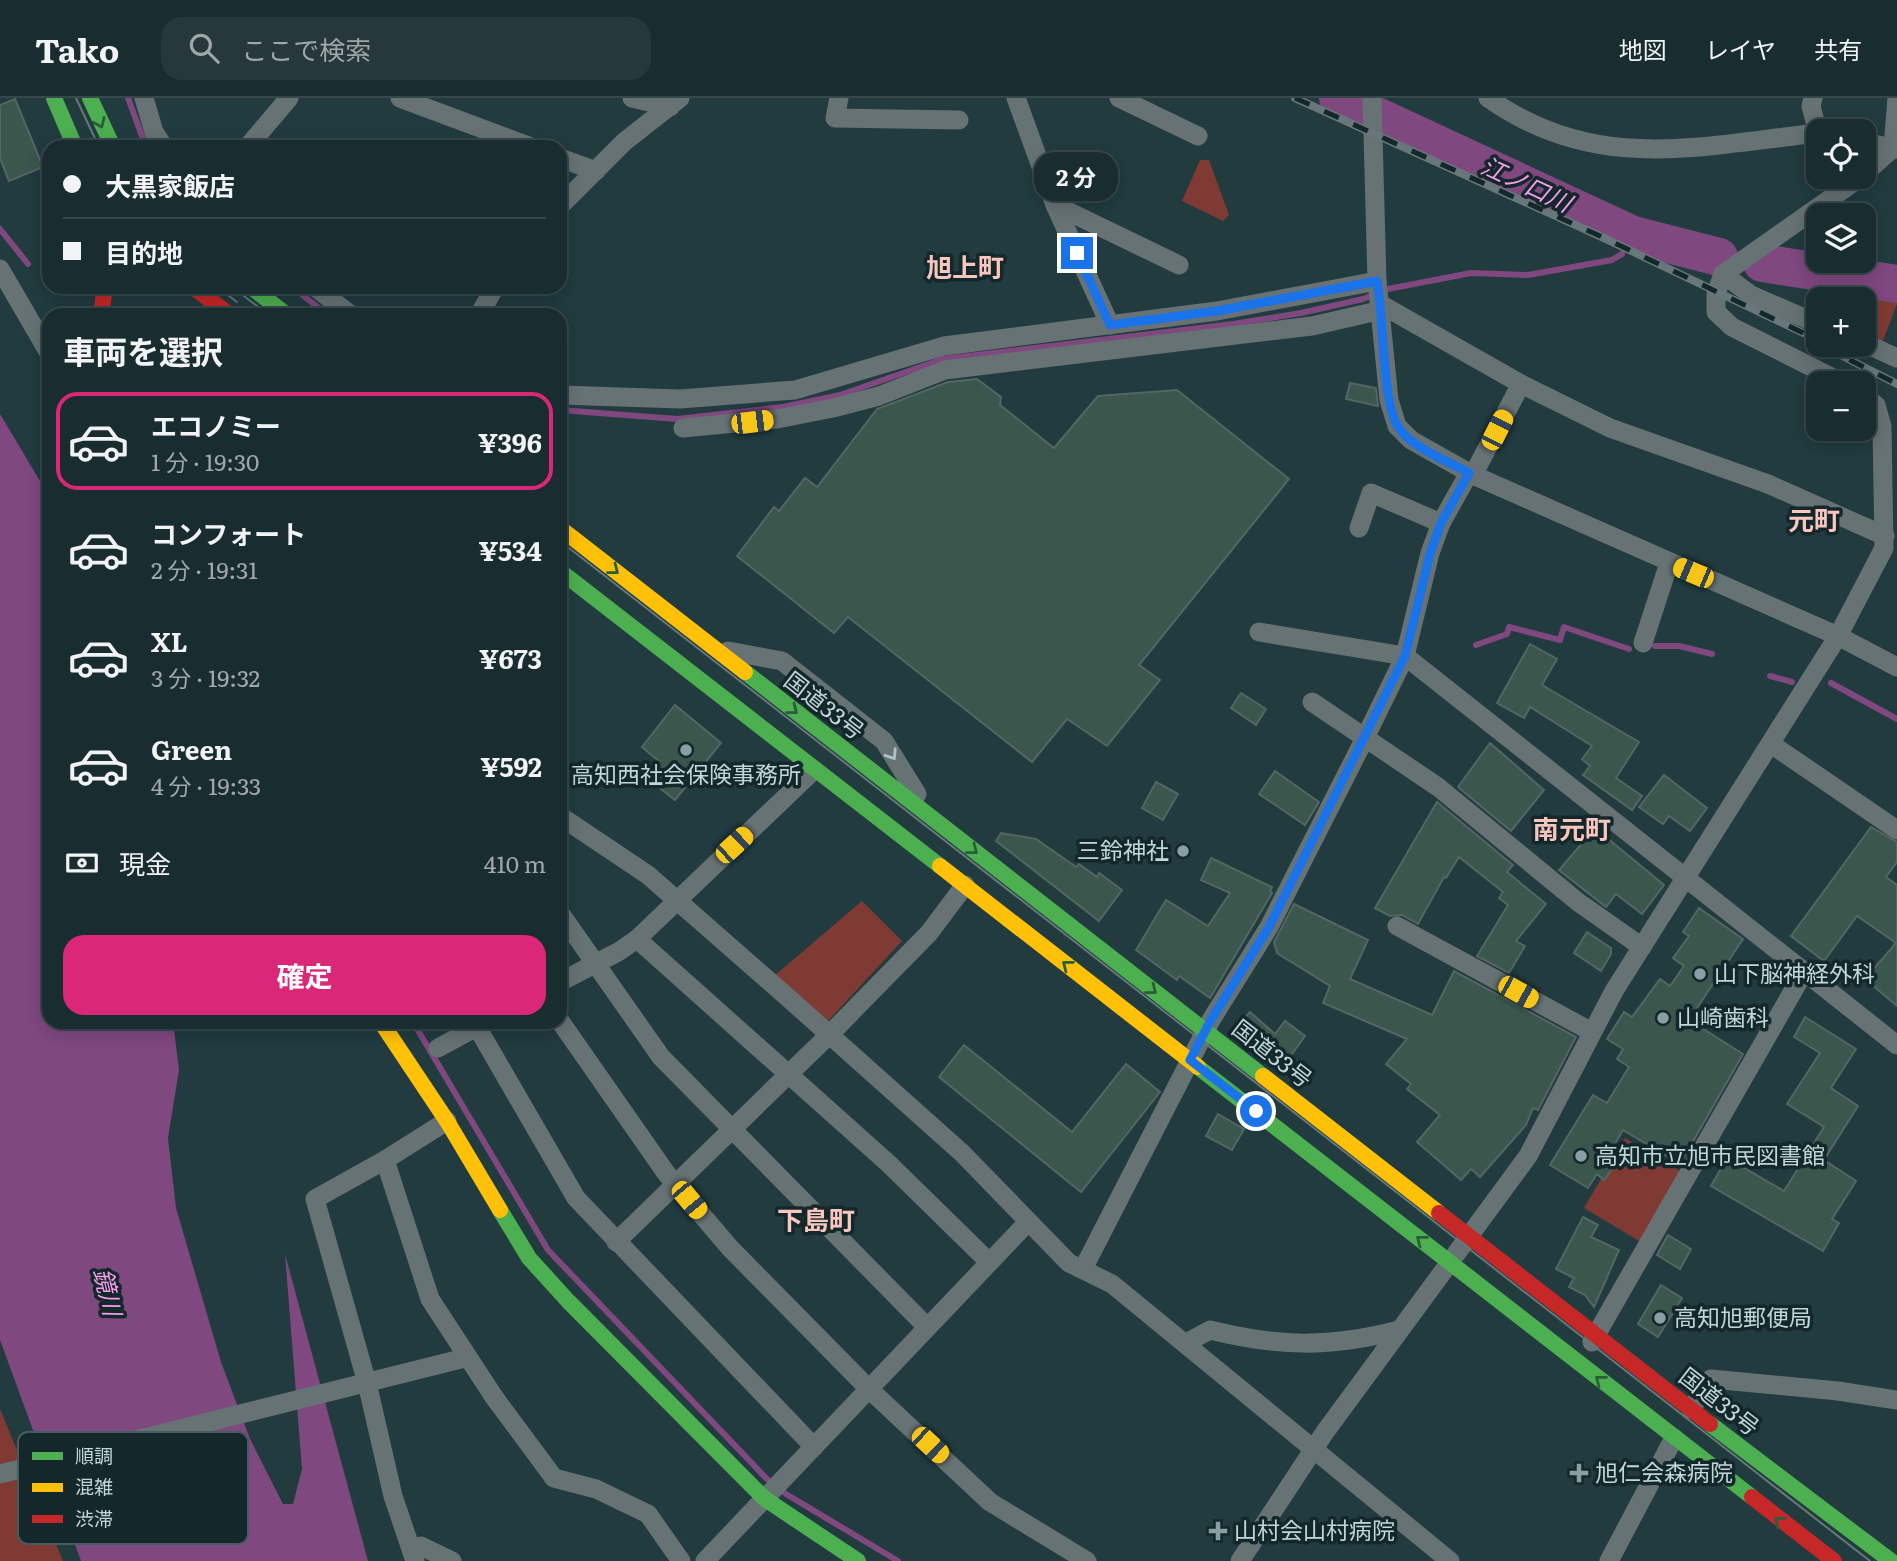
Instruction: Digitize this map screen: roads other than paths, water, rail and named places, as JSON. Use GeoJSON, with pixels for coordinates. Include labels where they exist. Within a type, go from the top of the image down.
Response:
{"type":"FeatureCollection","features":[{"type":"Feature","properties":{"kind":"main road"},"geometry":{"type":"LineString","coordinates":[[54,98],[72,140]]}},
{"type":"Feature","properties":{"kind":"main road"},"geometry":{"type":"LineString","coordinates":[[90,98],[110,140]]}},
{"type":"Feature","properties":{"kind":"main road"},"geometry":{"type":"LineString","coordinates":[[203,294],[221,308]]}},
{"type":"Feature","properties":{"kind":"main road"},"geometry":{"type":"LineString","coordinates":[[260,294],[278,308]]}},
{"type":"Feature","properties":{"kind":"main road","name":"国道33号"},"geometry":{"type":"LineString","coordinates":[[567,534],[1691,1409],[1891,1561]]}},
{"type":"Feature","properties":{"kind":"main road"},"geometry":{"type":"LineString","coordinates":[[567,576],[1834,1561]]}},
{"type":"Feature","properties":{"kind":"main road"},"geometry":{"type":"LineString","coordinates":[[386,1029],[447,1121],[529,1258],[568,1301],[767,1497],[858,1561]]}},
{"type":"Feature","properties":{"kind":"street"},"geometry":{"type":"LineString","coordinates":[[144,98],[154,132],[159,140]]}},
{"type":"Feature","properties":{"kind":"street"},"geometry":{"type":"LineString","coordinates":[[253,140],[289,98]]}},
{"type":"Feature","properties":{"kind":"street"},"geometry":{"type":"LineString","coordinates":[[400,98],[512,140]]}},
{"type":"Feature","properties":{"kind":"street"},"geometry":{"type":"LineString","coordinates":[[632,98],[675,102]]}},
{"type":"Feature","properties":{"kind":"street"},"geometry":{"type":"LineString","coordinates":[[839,98],[835,118],[959,120]]}},
{"type":"Feature","properties":{"kind":"street"},"geometry":{"type":"LineString","coordinates":[[1016,98],[1055,205],[1110,325]]}},
{"type":"Feature","properties":{"kind":"street"},"geometry":{"type":"LineString","coordinates":[[1119,98],[1198,136]]}},
{"type":"Feature","properties":{"kind":"street"},"geometry":{"type":"LineString","coordinates":[[1372,98],[1380,296],[1389,400],[1397,426],[1411,440],[1471,474],[1838,636],[1897,667]]}},
{"type":"Feature","properties":{"kind":"street"},"geometry":{"type":"LineString","coordinates":[[1488,98],[1513,116],[1549,133],[1588,144],[1656,152],[1806,134]]}},
{"type":"Feature","properties":{"kind":"street"},"geometry":{"type":"LineString","coordinates":[[1812,98],[1814,119]]}},
{"type":"Feature","properties":{"kind":"street"},"geometry":{"type":"LineString","coordinates":[[1876,164],[1895,148],[1897,98]]}},
{"type":"Feature","properties":{"kind":"street"},"geometry":{"type":"LineString","coordinates":[[567,199],[624,142],[675,102]]}},
{"type":"Feature","properties":{"kind":"street"},"geometry":{"type":"LineString","coordinates":[[1876,144],[1895,148]]}},
{"type":"Feature","properties":{"kind":"street"},"geometry":{"type":"LineString","coordinates":[[567,161],[596,172]]}},
{"type":"Feature","properties":{"kind":"street"},"geometry":{"type":"LineString","coordinates":[[1819,371],[1732,327],[1716,312],[1716,294],[1723,274],[1844,189]]}},
{"type":"Feature","properties":{"kind":"street"},"geometry":{"type":"LineString","coordinates":[[1055,205],[1179,265]]}},
{"type":"Feature","properties":{"kind":"street"},"geometry":{"type":"LineString","coordinates":[[0,269],[42,341]]}},
{"type":"Feature","properties":{"kind":"street"},"geometry":{"type":"LineString","coordinates":[[1723,274],[1751,295],[1806,319]]}},
{"type":"Feature","properties":{"kind":"street"},"geometry":{"type":"LineString","coordinates":[[324,294],[342,308]]}},
{"type":"Feature","properties":{"kind":"street"},"geometry":{"type":"LineString","coordinates":[[682,415],[795,390],[856,388],[945,370],[1312,326],[1380,296]]}},
{"type":"Feature","properties":{"kind":"street"},"geometry":{"type":"LineString","coordinates":[[567,396],[682,415],[778,419],[856,388],[944,346],[1217,311],[1380,296],[1521,384],[1631,436],[1768,484],[1889,541]]}},
{"type":"Feature","properties":{"kind":"street"},"geometry":{"type":"LineString","coordinates":[[1876,349],[1897,358]]}},
{"type":"Feature","properties":{"kind":"street"},"geometry":{"type":"LineString","coordinates":[[1083,1269],[1205,1031],[1269,927],[1366,736],[1405,656],[1430,554],[1441,523],[1521,384]]}},
{"type":"Feature","properties":{"kind":"street"},"geometry":{"type":"LineString","coordinates":[[1240,1561],[1315,1447],[1528,1156],[1592,1032],[1642,947],[1838,636],[1889,541],[1882,426],[1876,408]]}},
{"type":"Feature","properties":{"kind":"street"},"geometry":{"type":"LineString","coordinates":[[1359,528],[1371,494],[1441,523]]}},
{"type":"Feature","properties":{"kind":"street"},"geometry":{"type":"LineString","coordinates":[[1643,643],[1669,563]]}},
{"type":"Feature","properties":{"kind":"street"},"geometry":{"type":"LineString","coordinates":[[1259,632],[1405,656],[1897,1045]]}},
{"type":"Feature","properties":{"kind":"street"},"geometry":{"type":"LineString","coordinates":[[713,649],[782,661],[884,741],[934,819]]}},
{"type":"Feature","properties":{"kind":"street"},"geometry":{"type":"LineString","coordinates":[[1312,702],[1366,736],[1493,830],[1578,902],[1642,947]]}},
{"type":"Feature","properties":{"kind":"street"},"geometry":{"type":"LineString","coordinates":[[1770,744],[1897,830]]}},
{"type":"Feature","properties":{"kind":"street"},"geometry":{"type":"LineString","coordinates":[[567,978],[637,939],[814,770]]}},
{"type":"Feature","properties":{"kind":"street"},"geometry":{"type":"LineString","coordinates":[[567,821],[648,876],[678,902],[962,1153],[1069,1262],[1112,1284],[1315,1447],[1450,1561]]}},
{"type":"Feature","properties":{"kind":"street"},"geometry":{"type":"LineString","coordinates":[[616,1242],[829,1035],[929,933],[965,885]]}},
{"type":"Feature","properties":{"kind":"street"},"geometry":{"type":"LineString","coordinates":[[567,923],[661,1057],[928,1327]]}},
{"type":"Feature","properties":{"kind":"street"},"geometry":{"type":"LineString","coordinates":[[1397,926],[1592,1032]]}},
{"type":"Feature","properties":{"kind":"street"},"geometry":{"type":"LineString","coordinates":[[637,939],[889,1164],[989,1262]]}},
{"type":"Feature","properties":{"kind":"street"},"geometry":{"type":"LineString","coordinates":[[1579,1365],[1804,972]]}},
{"type":"Feature","properties":{"kind":"street"},"geometry":{"type":"LineString","coordinates":[[438,1048],[472,1029]]}},
{"type":"Feature","properties":{"kind":"street"},"geometry":{"type":"LineString","coordinates":[[484,1029],[576,1198],[814,1447]]}},
{"type":"Feature","properties":{"kind":"street"},"geometry":{"type":"LineString","coordinates":[[566,1029],[676,1184],[730,1248],[869,1389],[990,1502],[1087,1561]]}},
{"type":"Feature","properties":{"kind":"street"},"geometry":{"type":"LineString","coordinates":[[447,1121],[386,1160],[315,1199],[367,1383],[393,1496],[419,1556],[452,1561]]}},
{"type":"Feature","properties":{"kind":"street"},"geometry":{"type":"LineString","coordinates":[[386,1160],[430,1299],[466,1358],[554,1478],[596,1489],[648,1514],[681,1561]]}},
{"type":"Feature","properties":{"kind":"street"},"geometry":{"type":"LineString","coordinates":[[705,1561],[1028,1222]]}},
{"type":"Feature","properties":{"kind":"street"},"geometry":{"type":"LineString","coordinates":[[1186,1343],[1210,1330],[1266,1343],[1304,1346],[1357,1341],[1399,1330]]}},
{"type":"Feature","properties":{"kind":"street"},"geometry":{"type":"LineString","coordinates":[[169,1432],[466,1358]]}},
{"type":"Feature","properties":{"kind":"street"},"geometry":{"type":"LineString","coordinates":[[1691,1409],[1712,1379],[1838,1391],[1897,1401]]}},
{"type":"Feature","properties":{"kind":"street"},"geometry":{"type":"LineString","coordinates":[[1612,1560],[1674,1438]]}},
{"type":"Feature","properties":{"kind":"street"},"geometry":{"type":"LineString","coordinates":[[0,1474],[18,1470]]}},
{"type":"Feature","properties":{"kind":"water","name":"鏡川"},"geometry":{"type":"Polygon","coordinates":[[[0,414],[40,481],[42,490],[42,1029],[174,1029],[179,1070],[168,1138],[176,1208],[221,1362],[247,1432],[34,1432],[0,1340],[0,414]]]}},
{"type":"Feature","properties":{"kind":"water"},"geometry":{"type":"Polygon","coordinates":[[[285,1254],[368,1561],[81,1561],[75,1544],[248,1544],[248,1434],[283,1504],[293,1504],[302,1469],[285,1254]]]}},
{"type":"Feature","properties":{"kind":"waterway"},"geometry":{"type":"LineString","coordinates":[[128,98],[143,140]]}},
{"type":"Feature","properties":{"kind":"waterway","name":"江ノ口川"},"geometry":{"type":"LineString","coordinates":[[1338,98],[1633,235],[1719,257]]}},
{"type":"Feature","properties":{"kind":"waterway"},"geometry":{"type":"LineString","coordinates":[[0,229],[28,264]]}},
{"type":"Feature","properties":{"kind":"waterway"},"geometry":{"type":"LineString","coordinates":[[567,411],[677,419],[783,407],[840,395],[943,359],[1233,324],[1301,313],[1363,299],[1388,289],[1471,273],[1528,275],[1612,260],[1622,254]]}},
{"type":"Feature","properties":{"kind":"waterway","name":"江ノ口川"},"geometry":{"type":"LineString","coordinates":[[1762,263],[1897,284]]}},
{"type":"Feature","properties":{"kind":"waterway"},"geometry":{"type":"LineString","coordinates":[[301,294],[319,308]]}},
{"type":"Feature","properties":{"kind":"waterway"},"geometry":{"type":"LineString","coordinates":[[1476,645],[1507,634],[1509,627],[1560,640],[1564,627],[1629,649]]}},
{"type":"Feature","properties":{"kind":"waterway"},"geometry":{"type":"LineString","coordinates":[[1655,646],[1679,646],[1712,654]]}},
{"type":"Feature","properties":{"kind":"waterway"},"geometry":{"type":"LineString","coordinates":[[1770,676],[1792,682]]}},
{"type":"Feature","properties":{"kind":"waterway"},"geometry":{"type":"LineString","coordinates":[[1831,683],[1897,719]]}},
{"type":"Feature","properties":{"kind":"waterway"},"geometry":{"type":"LineString","coordinates":[[417,1029],[548,1250],[767,1479],[786,1494],[898,1561]]}},
{"type":"Feature","properties":{"kind":"tram line"},"geometry":{"type":"LineString","coordinates":[[76,98],[96,140]]}},
{"type":"Feature","properties":{"kind":"tram line"},"geometry":{"type":"LineString","coordinates":[[226,294],[237,302]]}},
{"type":"Feature","properties":{"kind":"tram line"},"geometry":{"type":"LineString","coordinates":[[241,294],[260,308]]}},
{"type":"Feature","properties":{"kind":"tram line"},"geometry":{"type":"LineString","coordinates":[[567,546],[1870,1561]]}},
{"type":"Feature","properties":{"kind":"railway"},"geometry":{"type":"LineString","coordinates":[[1295,98],[1600,236],[1806,334]]}},
{"type":"Feature","properties":{"kind":"railway"},"geometry":{"type":"LineString","coordinates":[[1844,357],[1897,384]]}},
{"type":"Feature","properties":{"kind":"place","name":"高知西社会保険事務所"},"geometry":{"type":"Point","coordinates":[686,750]}},
{"type":"Feature","properties":{"kind":"place","name":"三鈴神社"},"geometry":{"type":"Point","coordinates":[1183,851]}},
{"type":"Feature","properties":{"kind":"place","name":"山下脳神経外科"},"geometry":{"type":"Point","coordinates":[1700,974]}},
{"type":"Feature","properties":{"kind":"place","name":"山崎歯科"},"geometry":{"type":"Point","coordinates":[1663,1018]}},
{"type":"Feature","properties":{"kind":"place","name":"高知市立旭市民図書館"},"geometry":{"type":"Point","coordinates":[1581,1156]}},
{"type":"Feature","properties":{"kind":"place","name":"高知旭郵便局"},"geometry":{"type":"Point","coordinates":[1660,1318]}},
{"type":"Feature","properties":{"kind":"place","name":"旭仁会森病院"},"geometry":{"type":"Point","coordinates":[1579,1473]}},
{"type":"Feature","properties":{"kind":"place","name":"山村会山村病院"},"geometry":{"type":"Point","coordinates":[1218,1531]}},
{"type":"Feature","properties":{"kind":"district","name":"旭上町"},"geometry":{"type":"Point","coordinates":[965,268]}},
{"type":"Feature","properties":{"kind":"district","name":"元町"},"geometry":{"type":"Point","coordinates":[1814,521]}},
{"type":"Feature","properties":{"kind":"district","name":"南元町"},"geometry":{"type":"Point","coordinates":[1572,830]}},
{"type":"Feature","properties":{"kind":"district","name":"下島町"},"geometry":{"type":"Point","coordinates":[816,1221]}}]}
